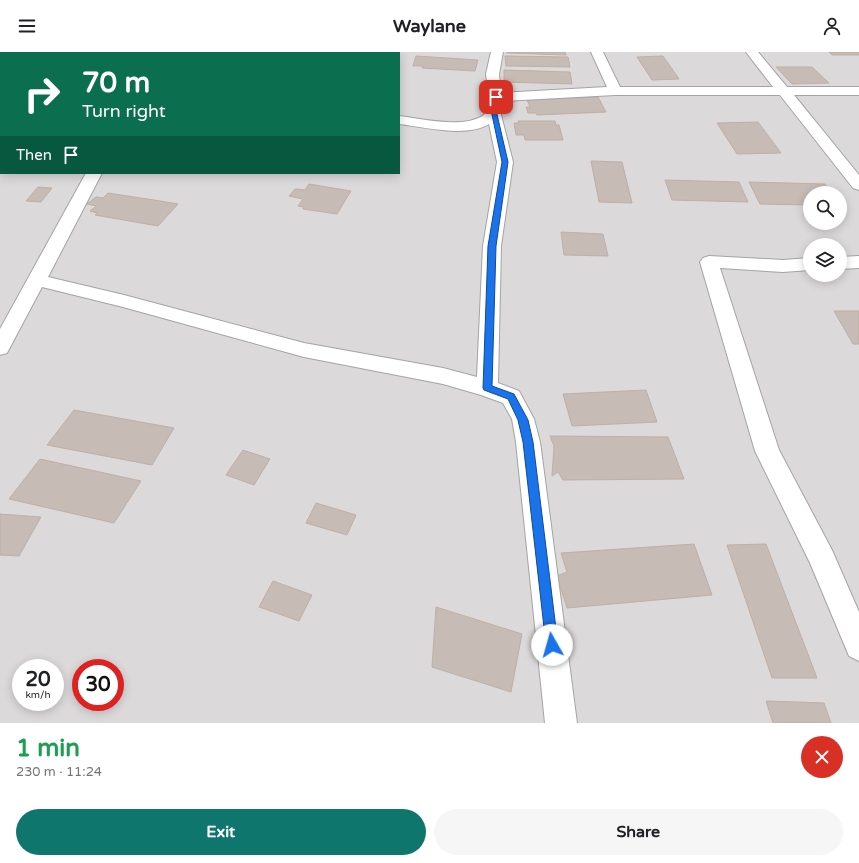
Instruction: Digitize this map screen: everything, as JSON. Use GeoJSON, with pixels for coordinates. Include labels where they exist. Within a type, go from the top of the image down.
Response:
{"type":"FeatureCollection","features":[{"type":"Feature","properties":{"kind":"street"},"geometry":{"type":"LineString","coordinates":[[487,388],[492,246],[505,162],[495,104],[492,74],[497,52]]}},
{"type":"Feature","properties":{"kind":"street"},"geometry":{"type":"LineString","coordinates":[[597,52],[615,92]]}},
{"type":"Feature","properties":{"kind":"street"},"geometry":{"type":"LineString","coordinates":[[752,52],[859,186]]}},
{"type":"Feature","properties":{"kind":"street"},"geometry":{"type":"LineString","coordinates":[[495,104],[615,92],[859,91]]}},
{"type":"Feature","properties":{"kind":"street"},"geometry":{"type":"LineString","coordinates":[[400,120],[448,126],[470,126],[484,122],[490,117],[495,104]]}},
{"type":"Feature","properties":{"kind":"street"},"geometry":{"type":"LineString","coordinates":[[3,336],[37,280],[93,174]]}},
{"type":"Feature","properties":{"kind":"street"},"geometry":{"type":"LineString","coordinates":[[803,265],[783,266],[709,262],[767,452],[822,559],[859,646]]}},
{"type":"Feature","properties":{"kind":"street"},"geometry":{"type":"LineString","coordinates":[[847,263],[859,262]]}},
{"type":"Feature","properties":{"kind":"street"},"geometry":{"type":"LineString","coordinates":[[37,280],[124,301],[304,350],[443,376],[487,388],[511,397],[523,420],[529,450],[561,723]]}},
{"type":"Feature","properties":{"kind":"shaded area"},"geometry":{"type":"Polygon","coordinates":[[[400,52],[859,52],[859,723],[0,723],[0,174],[400,174],[400,52]]]}},
{"type":"Feature","properties":{"kind":"building"},"geometry":{"type":"Polygon","coordinates":[[[565,52],[566,55],[507,53],[565,52]]]}},
{"type":"Feature","properties":{"kind":"building"},"geometry":{"type":"Polygon","coordinates":[[[829,52],[859,52],[859,55],[832,55],[829,52]]]}},
{"type":"Feature","properties":{"kind":"building"},"geometry":{"type":"Polygon","coordinates":[[[416,56],[478,60],[475,71],[422,68],[423,66],[413,66],[416,56]]]}},
{"type":"Feature","properties":{"kind":"building"},"geometry":{"type":"Polygon","coordinates":[[[505,56],[568,57],[570,67],[506,66],[505,56]]]}},
{"type":"Feature","properties":{"kind":"building"},"geometry":{"type":"Polygon","coordinates":[[[663,56],[679,79],[652,80],[637,57],[663,56]]]}},
{"type":"Feature","properties":{"kind":"building"},"geometry":{"type":"Polygon","coordinates":[[[776,67],[812,67],[829,83],[792,84],[776,67]]]}},
{"type":"Feature","properties":{"kind":"building"},"geometry":{"type":"Polygon","coordinates":[[[504,70],[570,72],[572,84],[504,82],[504,70]]]}},
{"type":"Feature","properties":{"kind":"building"},"geometry":{"type":"Polygon","coordinates":[[[598,97],[606,112],[537,115],[536,113],[528,113],[526,107],[530,107],[527,100],[598,97]]]}},
{"type":"Feature","properties":{"kind":"building"},"geometry":{"type":"Polygon","coordinates":[[[518,121],[555,121],[556,125],[559,125],[563,140],[525,140],[524,135],[516,135],[514,123],[519,123],[518,121]]]}},
{"type":"Feature","properties":{"kind":"building"},"geometry":{"type":"Polygon","coordinates":[[[758,122],[781,153],[737,154],[717,123],[758,122]]]}},
{"type":"Feature","properties":{"kind":"building"},"geometry":{"type":"Polygon","coordinates":[[[591,161],[622,162],[632,203],[599,202],[591,161]]]}},
{"type":"Feature","properties":{"kind":"building"},"geometry":{"type":"Polygon","coordinates":[[[665,180],[739,182],[748,202],[672,200],[665,180]]]}},
{"type":"Feature","properties":{"kind":"building"},"geometry":{"type":"Polygon","coordinates":[[[749,182],[825,184],[826,186],[803,186],[803,205],[760,204],[749,182]]]}},
{"type":"Feature","properties":{"kind":"building"},"geometry":{"type":"Polygon","coordinates":[[[309,184],[351,191],[337,214],[303,209],[304,207],[298,206],[303,199],[289,196],[295,189],[305,190],[309,184]]]}},
{"type":"Feature","properties":{"kind":"building"},"geometry":{"type":"Polygon","coordinates":[[[38,187],[52,188],[41,202],[26,201],[38,187]]]}},
{"type":"Feature","properties":{"kind":"building"},"geometry":{"type":"Polygon","coordinates":[[[108,193],[178,204],[158,226],[95,215],[97,213],[90,211],[96,206],[87,204],[96,197],[103,198],[108,193]]]}},
{"type":"Feature","properties":{"kind":"building"},"geometry":{"type":"Polygon","coordinates":[[[561,232],[603,234],[608,256],[564,255],[561,232]]]}},
{"type":"Feature","properties":{"kind":"building"},"geometry":{"type":"Polygon","coordinates":[[[834,311],[859,311],[859,344],[853,344],[834,311]]]}},
{"type":"Feature","properties":{"kind":"building"},"geometry":{"type":"Polygon","coordinates":[[[646,390],[657,422],[572,426],[563,394],[646,390]]]}},
{"type":"Feature","properties":{"kind":"building"},"geometry":{"type":"Polygon","coordinates":[[[74,410],[174,428],[152,465],[47,445],[74,410]]]}},
{"type":"Feature","properties":{"kind":"building"},"geometry":{"type":"Polygon","coordinates":[[[550,436],[668,437],[684,479],[563,480],[558,472],[552,476],[554,446],[550,436]]]}},
{"type":"Feature","properties":{"kind":"building"},"geometry":{"type":"Polygon","coordinates":[[[243,450],[270,459],[254,485],[226,475],[243,450]]]}},
{"type":"Feature","properties":{"kind":"building"},"geometry":{"type":"Polygon","coordinates":[[[40,459],[141,481],[114,523],[9,499],[40,459]]]}},
{"type":"Feature","properties":{"kind":"building"},"geometry":{"type":"Polygon","coordinates":[[[316,503],[356,515],[347,535],[306,523],[316,503]]]}},
{"type":"Feature","properties":{"kind":"building"},"geometry":{"type":"Polygon","coordinates":[[[0,514],[41,517],[19,556],[0,555],[0,514]]]}},
{"type":"Feature","properties":{"kind":"building"},"geometry":{"type":"Polygon","coordinates":[[[694,544],[712,595],[567,608],[557,576],[567,572],[561,553],[694,544]]]}},
{"type":"Feature","properties":{"kind":"building"},"geometry":{"type":"Polygon","coordinates":[[[766,544],[817,678],[772,678],[727,545],[766,544]]]}},
{"type":"Feature","properties":{"kind":"building"},"geometry":{"type":"Polygon","coordinates":[[[273,581],[312,595],[299,621],[259,607],[273,581]]]}},
{"type":"Feature","properties":{"kind":"building"},"geometry":{"type":"Polygon","coordinates":[[[436,607],[522,634],[511,692],[432,667],[436,607]]]}},
{"type":"Feature","properties":{"kind":"building"},"geometry":{"type":"Polygon","coordinates":[[[766,701],[824,703],[831,723],[773,723],[766,701]]]}},
{"type":"Feature","properties":{"kind":"route"},"geometry":{"type":"LineString","coordinates":[[496,97],[493,110],[505,162],[492,246],[487,388],[511,397],[523,420],[528,442],[552,645]]}}]}
